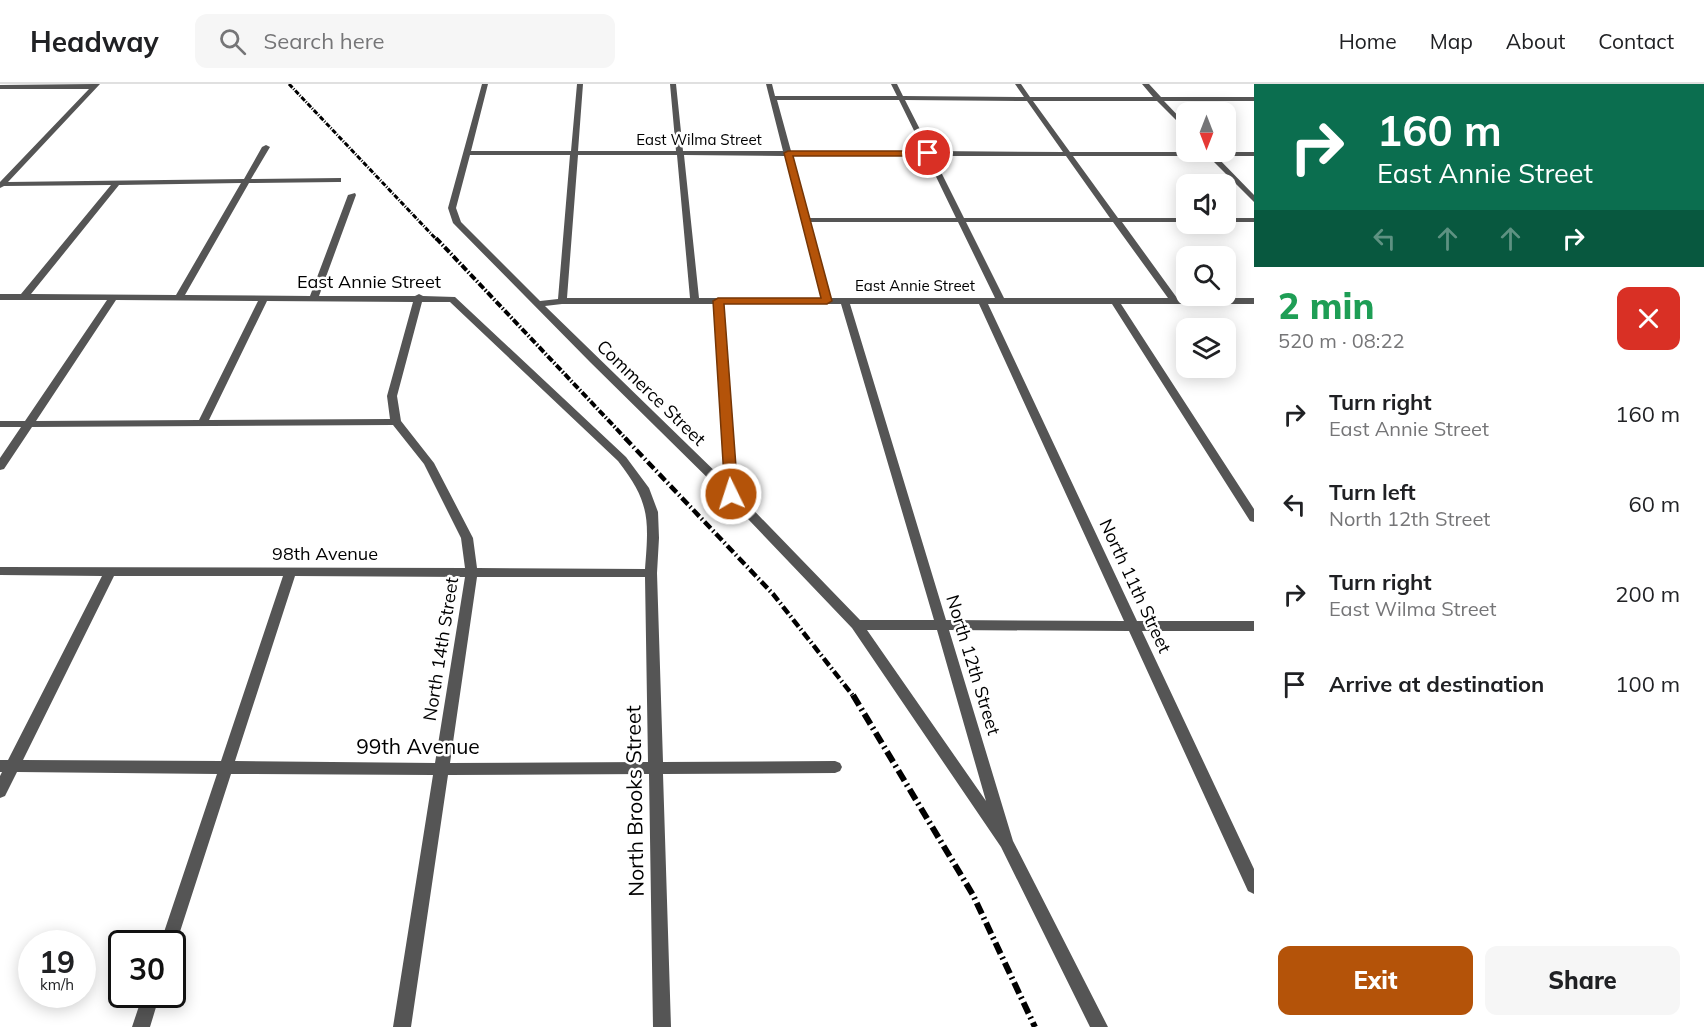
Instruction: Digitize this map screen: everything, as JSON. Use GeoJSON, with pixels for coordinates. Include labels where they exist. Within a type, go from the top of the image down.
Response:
{"type":"FeatureCollection","features":[{"type":"Feature","properties":{"kind":"street"},"geometry":{"type":"LineString","coordinates":[[467,153],[485,84]]}},
{"type":"Feature","properties":{"kind":"street"},"geometry":{"type":"LineString","coordinates":[[562,301],[580,84]]}},
{"type":"Feature","properties":{"kind":"street"},"geometry":{"type":"LineString","coordinates":[[673,84],[695,301]]}},
{"type":"Feature","properties":{"kind":"street"},"geometry":{"type":"LineString","coordinates":[[769,84],[827,301]]}},
{"type":"Feature","properties":{"kind":"street"},"geometry":{"type":"LineString","coordinates":[[894,84],[1001,301]]}},
{"type":"Feature","properties":{"kind":"street"},"geometry":{"type":"LineString","coordinates":[[1018,84],[1174,301]]}},
{"type":"Feature","properties":{"kind":"street"},"geometry":{"type":"LineString","coordinates":[[1145,84],[1176,117]]}},
{"type":"Feature","properties":{"kind":"street"},"geometry":{"type":"LineString","coordinates":[[0,87],[96,85]]}},
{"type":"Feature","properties":{"kind":"street"},"geometry":{"type":"LineString","coordinates":[[1,184],[96,85]]}},
{"type":"Feature","properties":{"kind":"street"},"geometry":{"type":"LineString","coordinates":[[773,98],[1254,99]]}},
{"type":"Feature","properties":{"kind":"street"},"geometry":{"type":"LineString","coordinates":[[179,297],[266,147]]}},
{"type":"Feature","properties":{"kind":"street","name":"East Wilma Street"},"geometry":{"type":"LineString","coordinates":[[467,153],[1176,153]]}},
{"type":"Feature","properties":{"kind":"street","name":"Commerce Street"},"geometry":{"type":"LineString","coordinates":[[467,153],[452,208],[457,224],[540,304],[592,360],[731,494],[857,625],[1006,842]]}},
{"type":"Feature","properties":{"kind":"street","name":"East Wilma Street"},"geometry":{"type":"LineString","coordinates":[[1236,154],[1254,154]]}},
{"type":"Feature","properties":{"kind":"street"},"geometry":{"type":"LineString","coordinates":[[1218,162],[1254,200]]}},
{"type":"Feature","properties":{"kind":"street"},"geometry":{"type":"LineString","coordinates":[[1,184],[338,180]]}},
{"type":"Feature","properties":{"kind":"street"},"geometry":{"type":"LineString","coordinates":[[24,297],[117,183]]}},
{"type":"Feature","properties":{"kind":"street"},"geometry":{"type":"LineString","coordinates":[[314,297],[352,195]]}},
{"type":"Feature","properties":{"kind":"street"},"geometry":{"type":"LineString","coordinates":[[805,220],[1176,220]]}},
{"type":"Feature","properties":{"kind":"street"},"geometry":{"type":"LineString","coordinates":[[1236,220],[1254,220]]}},
{"type":"Feature","properties":{"kind":"street","name":"East Annie Street"},"geometry":{"type":"LineString","coordinates":[[0,297],[419,297],[452,299],[622,459],[642,483],[654,513],[651,573]]}},
{"type":"Feature","properties":{"kind":"street"},"geometry":{"type":"LineString","coordinates":[[0,466],[114,297]]}},
{"type":"Feature","properties":{"kind":"street"},"geometry":{"type":"LineString","coordinates":[[203,422],[264,297]]}},
{"type":"Feature","properties":{"kind":"street"},"geometry":{"type":"LineString","coordinates":[[0,424],[396,422],[393,396],[419,297]]}},
{"type":"Feature","properties":{"kind":"street","name":"East Annie Street"},"geometry":{"type":"LineString","coordinates":[[540,304],[562,301],[1254,302]]}},
{"type":"Feature","properties":{"kind":"street"},"geometry":{"type":"LineString","coordinates":[[718,301],[731,494]]}},
{"type":"Feature","properties":{"kind":"street","name":"North 12th Street"},"geometry":{"type":"LineString","coordinates":[[845,301],[1006,842],[1099,1027]]}},
{"type":"Feature","properties":{"kind":"street","name":"North 11th Street"},"geometry":{"type":"LineString","coordinates":[[982,301],[1254,886]]}},
{"type":"Feature","properties":{"kind":"street"},"geometry":{"type":"LineString","coordinates":[[1115,301],[1254,518]]}},
{"type":"Feature","properties":{"kind":"street","name":"North 14th Street"},"geometry":{"type":"LineString","coordinates":[[396,422],[429,463],[467,538],[472,572],[402,1027]]}},
{"type":"Feature","properties":{"kind":"street","name":"98th Avenue"},"geometry":{"type":"LineString","coordinates":[[0,571],[651,573]]}},
{"type":"Feature","properties":{"kind":"street"},"geometry":{"type":"LineString","coordinates":[[0,791],[6,766],[110,572]]}},
{"type":"Feature","properties":{"kind":"street"},"geometry":{"type":"LineString","coordinates":[[173,930],[290,573]]}},
{"type":"Feature","properties":{"kind":"street","name":"North Brooks Street"},"geometry":{"type":"LineString","coordinates":[[651,573],[662,1027]]}},
{"type":"Feature","properties":{"kind":"street"},"geometry":{"type":"LineString","coordinates":[[857,625],[1254,626]]}},
{"type":"Feature","properties":{"kind":"street","name":"99th Avenue"},"geometry":{"type":"LineString","coordinates":[[6,766],[440,769],[835,766]]}},
{"type":"Feature","properties":{"kind":"street"},"geometry":{"type":"LineString","coordinates":[[141,1027],[147,1008]]}},
{"type":"Feature","properties":{"kind":"railway"},"geometry":{"type":"LineString","coordinates":[[289,84],[437,240]]}},
{"type":"Feature","properties":{"kind":"railway"},"geometry":{"type":"LineString","coordinates":[[436,238],[627,440]]}},
{"type":"Feature","properties":{"kind":"railway"},"geometry":{"type":"LineString","coordinates":[[625,438],[773,594],[854,697]]}},
{"type":"Feature","properties":{"kind":"railway"},"geometry":{"type":"LineString","coordinates":[[853,695],[973,895],[1035,1027]]}},
{"type":"Feature","properties":{"kind":"route"},"geometry":{"type":"LineString","coordinates":[[731,494],[718,301],[827,301],[788,153],[928,153]]}}]}
